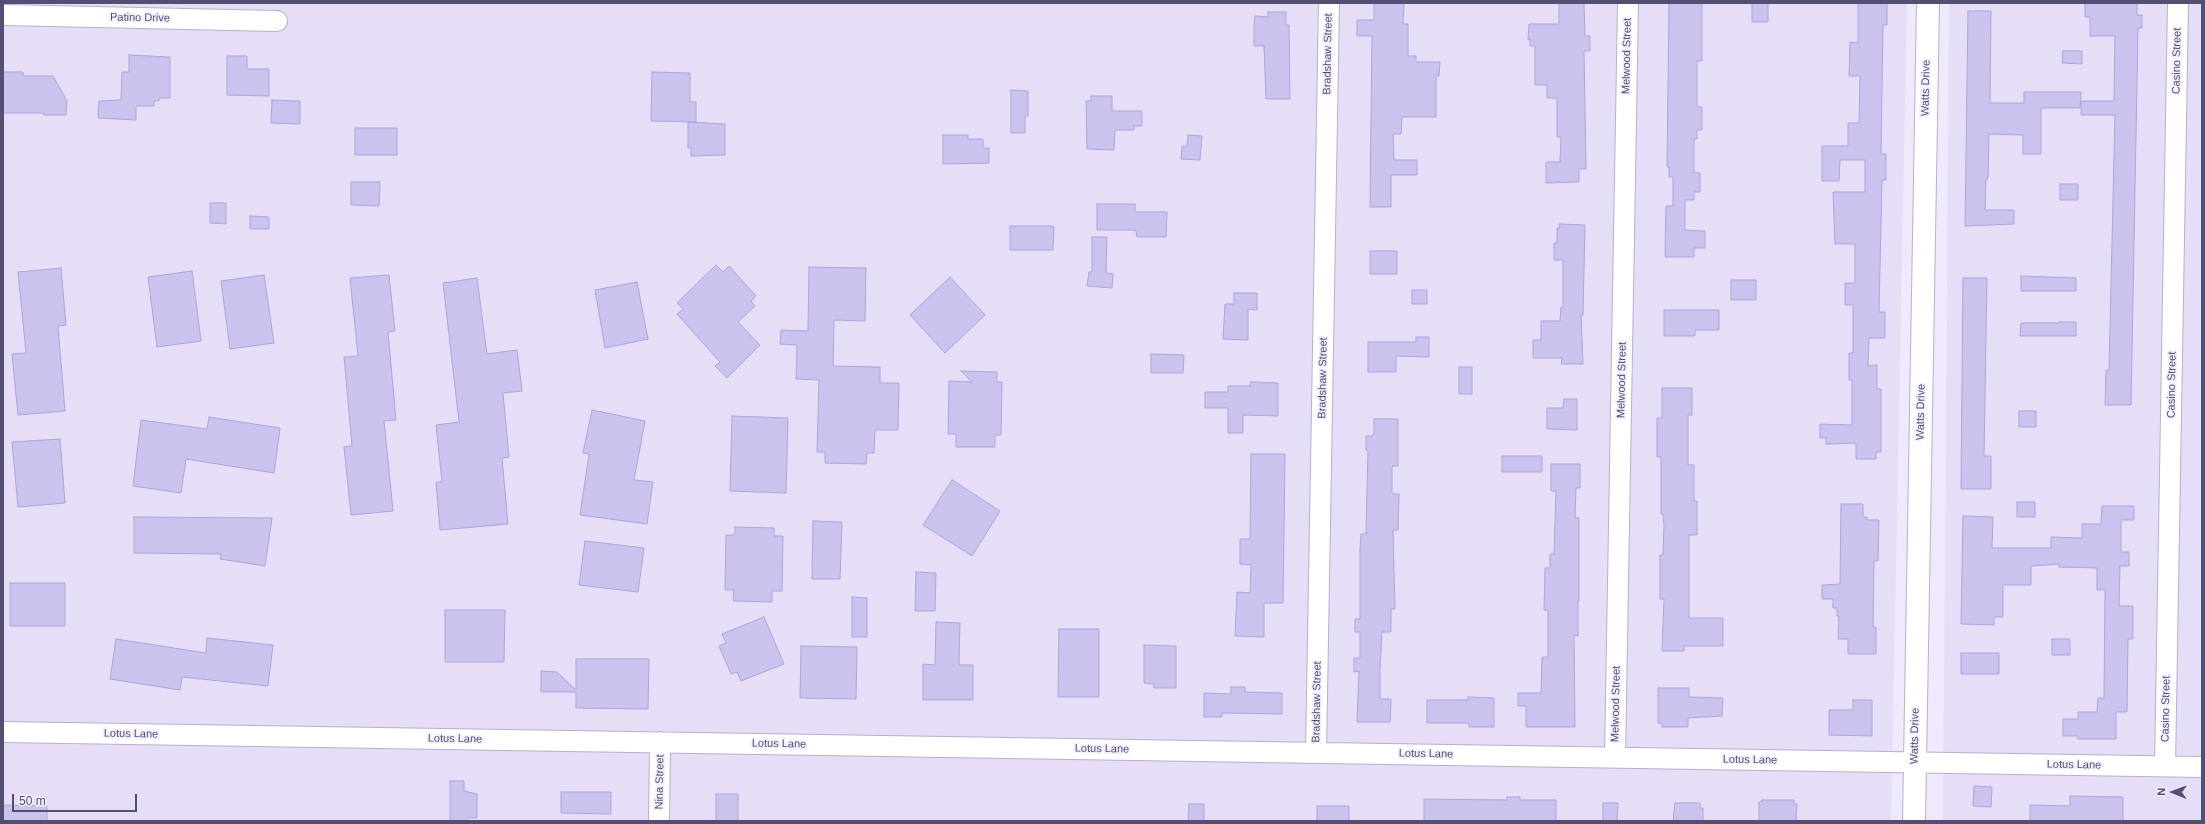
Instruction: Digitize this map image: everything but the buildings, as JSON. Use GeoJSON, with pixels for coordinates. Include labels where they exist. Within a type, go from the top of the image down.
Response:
{"type":"FeatureCollection","features":[{"type":"Feature","properties":{"kind":"street","name":"Bradshaw Street"},"geometry":{"type":"LineString","coordinates":[[1316,753],[1329,3]]}},
{"type":"Feature","properties":{"kind":"street","name":"Melwood Street"},"geometry":{"type":"LineString","coordinates":[[1615,757],[1628,3]]}},
{"type":"Feature","properties":{"kind":"street","name":"Watts Drive"},"geometry":{"type":"LineString","coordinates":[[1914,821],[1928,3]]}},
{"type":"Feature","properties":{"kind":"street","name":"Casino Street"},"geometry":{"type":"LineString","coordinates":[[2165,766],[2178,3]]}},
{"type":"Feature","properties":{"kind":"street","name":"Patino Drive"},"geometry":{"type":"LineString","coordinates":[[3,15],[277,21]]}},
{"type":"Feature","properties":{"kind":"street","name":"Lotus Lane"},"geometry":{"type":"LineString","coordinates":[[3,732],[2202,767]]}},
{"type":"Feature","properties":{"kind":"street","name":"Nina Street"},"geometry":{"type":"LineString","coordinates":[[659,821],[660,742]]}},
{"type":"Feature","properties":{"kind":"shaded area"},"geometry":{"type":"Polygon","coordinates":[[[3,3],[1907,3],[1891,821],[3,821],[3,3]]]}},
{"type":"Feature","properties":{"kind":"shaded area"},"geometry":{"type":"Polygon","coordinates":[[[1949,3],[2202,3],[2202,821],[1943,821],[1949,3]]]}}]}
